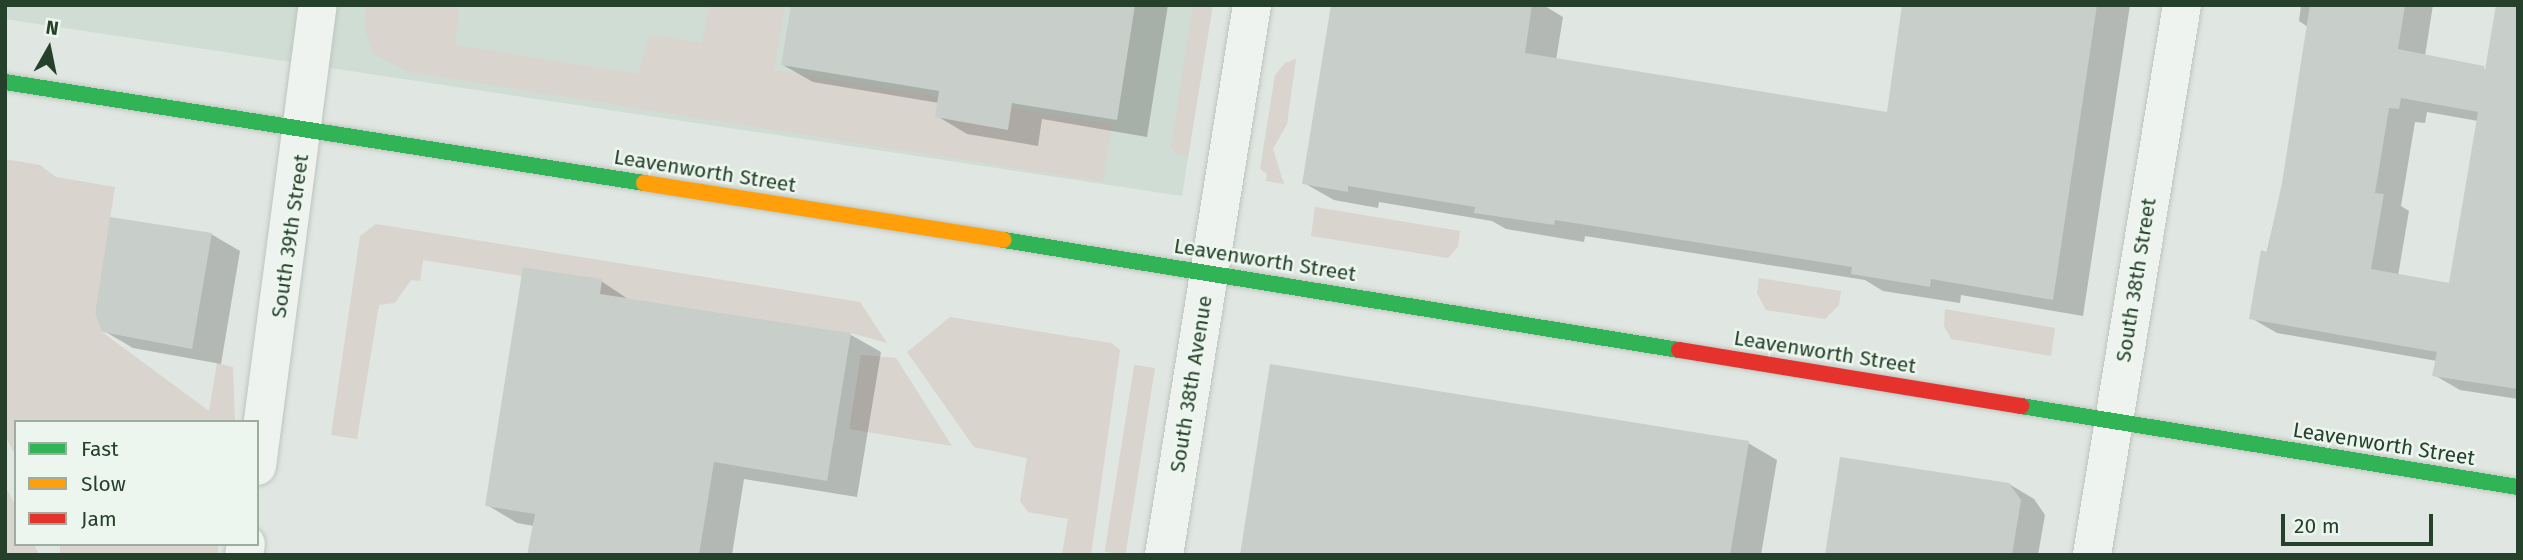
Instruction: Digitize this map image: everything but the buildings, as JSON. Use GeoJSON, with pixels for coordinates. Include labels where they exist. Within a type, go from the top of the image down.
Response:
{"type":"FeatureCollection","features":[{"type":"Feature","properties":{"kind":"main road","name":"Leavenworth Street"},"geometry":{"type":"LineString","coordinates":[[5,82],[1209,272],[2518,487]]}},
{"type":"Feature","properties":{"kind":"street","name":"South 39th Street"},"geometry":{"type":"LineString","coordinates":[[259,452],[305,129],[318,5]]}},
{"type":"Feature","properties":{"kind":"street","name":"South 38th Avenue"},"geometry":{"type":"LineString","coordinates":[[1164,555],[1252,5]]}},
{"type":"Feature","properties":{"kind":"street","name":"South 38th Street"},"geometry":{"type":"LineString","coordinates":[[2092,555],[2182,5]]}},
{"type":"Feature","properties":{"kind":"shaded area"},"geometry":{"type":"Polygon","coordinates":[[[5,5],[1212,5],[1182,196],[5,19],[5,5]]]}},
{"type":"Feature","properties":{"kind":"shaded area"},"geometry":{"type":"Polygon","coordinates":[[[366,5],[455,5],[459,11],[455,45],[638,74],[648,38],[657,35],[702,43],[709,5],[776,5],[785,8],[774,70],[1112,124],[1103,182],[409,72],[373,54],[365,30],[366,5]]]}},
{"type":"Feature","properties":{"kind":"shaded area"},"geometry":{"type":"Polygon","coordinates":[[[1193,5],[1213,5],[1188,157],[1175,153],[1171,146],[1193,5]]]}},
{"type":"Feature","properties":{"kind":"shaded area"},"geometry":{"type":"Polygon","coordinates":[[[1296,59],[1287,124],[1273,149],[1284,184],[1266,181],[1267,174],[1260,169],[1275,75],[1285,63],[1296,59]]]}},
{"type":"Feature","properties":{"kind":"shaded area"},"geometry":{"type":"Polygon","coordinates":[[[5,159],[40,165],[56,177],[115,187],[95,313],[102,332],[209,411],[217,363],[233,367],[235,420],[14,420],[14,452],[5,436],[5,159]]]}},
{"type":"Feature","properties":{"kind":"shaded area"},"geometry":{"type":"Polygon","coordinates":[[[1315,207],[1460,231],[1458,247],[1448,258],[1311,236],[1315,207]]]}},
{"type":"Feature","properties":{"kind":"shaded area"},"geometry":{"type":"Polygon","coordinates":[[[376,224],[860,302],[887,343],[851,333],[600,294],[601,279],[524,267],[522,276],[423,260],[420,281],[411,280],[395,303],[379,305],[357,439],[331,435],[360,236],[376,224]]]}},
{"type":"Feature","properties":{"kind":"shaded area"},"geometry":{"type":"Polygon","coordinates":[[[1759,278],[1841,291],[1839,305],[1825,319],[1766,310],[1757,293],[1759,278]]]}},
{"type":"Feature","properties":{"kind":"shaded area"},"geometry":{"type":"Polygon","coordinates":[[[1945,309],[2055,328],[2051,356],[1951,339],[1944,326],[1945,309]]]}},
{"type":"Feature","properties":{"kind":"shaded area"},"geometry":{"type":"Polygon","coordinates":[[[950,317],[1111,343],[1120,350],[1091,555],[1062,555],[1068,519],[1028,512],[1020,501],[1027,458],[974,447],[907,352],[950,317]]]}},
{"type":"Feature","properties":{"kind":"shaded area"},"geometry":{"type":"Polygon","coordinates":[[[861,355],[896,358],[952,446],[849,429],[861,355]]]}},
{"type":"Feature","properties":{"kind":"shaded area"},"geometry":{"type":"Polygon","coordinates":[[[1134,365],[1155,368],[1125,555],[1105,551],[1134,365]]]}},
{"type":"Feature","properties":{"kind":"shaded area"},"geometry":{"type":"Polygon","coordinates":[[[5,486],[14,502],[14,546],[35,546],[39,555],[5,555],[5,486]]]}},
{"type":"Feature","properties":{"kind":"shaded area"},"geometry":{"type":"Polygon","coordinates":[[[60,546],[218,546],[218,555],[60,555],[60,546]]]}},
{"type":"Feature","properties":{"kind":"traffic: fast"},"geometry":{"type":"LineString","coordinates":[[5,82],[644,183]]}},
{"type":"Feature","properties":{"kind":"traffic: fast"},"geometry":{"type":"LineString","coordinates":[[1004,240],[1679,350]]}},
{"type":"Feature","properties":{"kind":"traffic: fast"},"geometry":{"type":"LineString","coordinates":[[2021,406],[2518,487]]}},
{"type":"Feature","properties":{"kind":"traffic: slow"},"geometry":{"type":"LineString","coordinates":[[644,183],[1004,240]]}},
{"type":"Feature","properties":{"kind":"traffic: jam"},"geometry":{"type":"LineString","coordinates":[[1679,350],[2021,406]]}}]}
